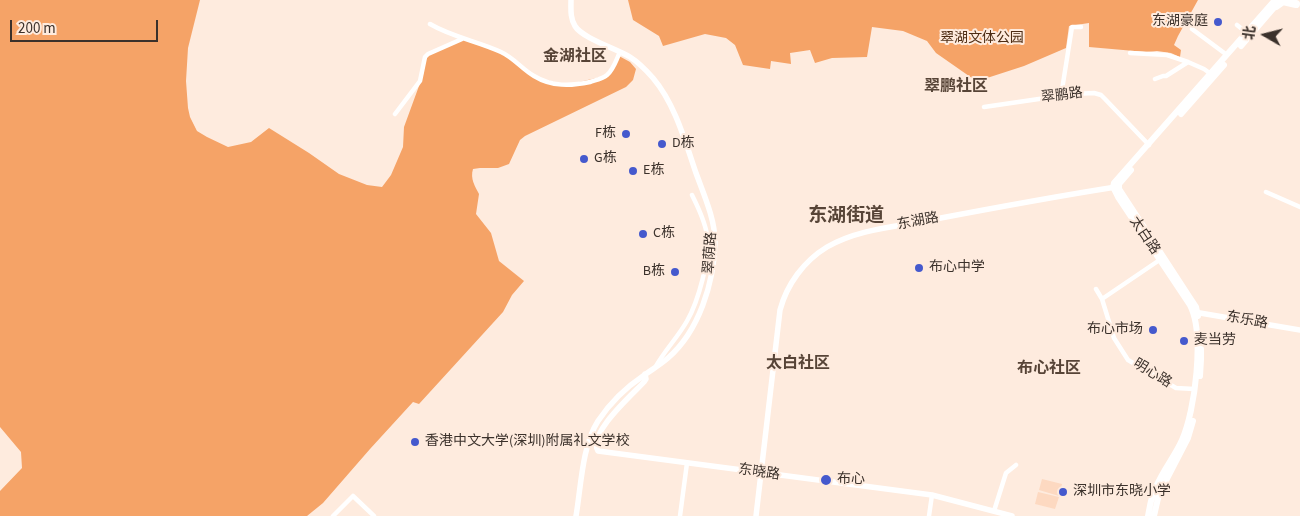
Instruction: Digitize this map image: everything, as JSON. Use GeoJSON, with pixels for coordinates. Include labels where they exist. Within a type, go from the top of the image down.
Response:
{"type":"FeatureCollection","features":[{"type":"Feature","properties":{"kind":"main road"},"geometry":{"type":"LineString","coordinates":[[1116,187],[1277,2],[1295,2]]}},
{"type":"Feature","properties":{"kind":"main road"},"geometry":{"type":"LineString","coordinates":[[1116,187],[1116,181],[1212,76]]}},
{"type":"Feature","properties":{"kind":"main road","name":"太白路"},"geometry":{"type":"LineString","coordinates":[[1116,187],[1118,197],[1162,258],[1200,324],[1201,359],[1192,428],[1159,494],[1154,516]]}},
{"type":"Feature","properties":{"kind":"main road","name":"太白路"},"geometry":{"type":"LineString","coordinates":[[1148,516],[1154,489],[1182,442],[1186,431],[1194,389],[1197,355],[1195,313]]}},
{"type":"Feature","properties":{"kind":"street","name":"翠荫路"},"geometry":{"type":"LineString","coordinates":[[571,0],[571,15],[576,28],[632,58],[652,77],[661,89],[682,134],[714,231],[714,256],[702,306],[685,339],[668,358],[617,397],[597,423],[586,453],[576,516]]}},
{"type":"Feature","properties":{"kind":"street"},"geometry":{"type":"LineString","coordinates":[[430,24],[462,39],[506,54],[536,77],[554,84],[575,85],[605,76],[613,69],[620,52]]}},
{"type":"Feature","properties":{"kind":"street"},"geometry":{"type":"LineString","coordinates":[[1237,25],[1248,34]]}},
{"type":"Feature","properties":{"kind":"street"},"geometry":{"type":"LineString","coordinates":[[1061,96],[1072,27],[1081,26]]}},
{"type":"Feature","properties":{"kind":"street"},"geometry":{"type":"LineString","coordinates":[[1192,29],[1229,56]]}},
{"type":"Feature","properties":{"kind":"street"},"geometry":{"type":"LineString","coordinates":[[395,114],[420,82],[425,57],[462,39]]}},
{"type":"Feature","properties":{"kind":"street"},"geometry":{"type":"LineString","coordinates":[[1130,53],[1166,55],[1204,69],[1212,76]]}},
{"type":"Feature","properties":{"kind":"street"},"geometry":{"type":"LineString","coordinates":[[1155,79],[1166,76],[1188,62]]}},
{"type":"Feature","properties":{"kind":"street","name":"翠鹏路"},"geometry":{"type":"LineString","coordinates":[[984,107],[1094,92],[1101,95],[1149,145]]}},
{"type":"Feature","properties":{"kind":"street","name":"东湖路"},"geometry":{"type":"LineString","coordinates":[[756,516],[780,310],[792,282],[805,264],[840,240],[855,235],[965,213],[1116,187]]}},
{"type":"Feature","properties":{"kind":"street"},"geometry":{"type":"LineString","coordinates":[[1266,192],[1300,207]]}},
{"type":"Feature","properties":{"kind":"street"},"geometry":{"type":"LineString","coordinates":[[656,367],[689,317],[704,270],[708,237],[692,195]]}},
{"type":"Feature","properties":{"kind":"street"},"geometry":{"type":"LineString","coordinates":[[1102,299],[1162,258]]}},
{"type":"Feature","properties":{"kind":"street","name":"明心路"},"geometry":{"type":"LineString","coordinates":[[1096,289],[1102,299],[1114,338],[1128,360],[1176,388],[1194,389]]}},
{"type":"Feature","properties":{"kind":"street","name":"东乐路"},"geometry":{"type":"LineString","coordinates":[[1195,313],[1300,330]]}},
{"type":"Feature","properties":{"kind":"street","name":"东晓路"},"geometry":{"type":"LineString","coordinates":[[645,374],[646,379],[644,382],[604,426],[596,445],[596,449],[599,451],[932,495],[1012,516]]}},
{"type":"Feature","properties":{"kind":"street"},"geometry":{"type":"LineString","coordinates":[[680,516],[687,463]]}},
{"type":"Feature","properties":{"kind":"street"},"geometry":{"type":"LineString","coordinates":[[994,512],[1006,473],[1016,465]]}},
{"type":"Feature","properties":{"kind":"street"},"geometry":{"type":"LineString","coordinates":[[929,516],[932,495]]}},
{"type":"Feature","properties":{"kind":"street"},"geometry":{"type":"LineString","coordinates":[[333,516],[353,496],[374,516]]}},
{"type":"Feature","properties":{"kind":"shaded area"},"geometry":{"type":"Polygon","coordinates":[[[1042,479],[1062,484],[1059,496],[1039,490],[1042,479]]]}},
{"type":"Feature","properties":{"kind":"shaded area"},"geometry":{"type":"Polygon","coordinates":[[[1038,492],[1059,497],[1055,509],[1035,504],[1038,492]]]}},
{"type":"Feature","properties":{"kind":"green space"},"geometry":{"type":"Polygon","coordinates":[[[0,0],[200,0],[188,48],[186,81],[188,108],[197,131],[228,147],[251,142],[269,128],[339,174],[367,185],[382,187],[391,175],[403,147],[404,127],[423,75],[425,57],[462,39],[499,51],[535,77],[566,85],[605,76],[619,56],[630,62],[636,69],[633,80],[626,87],[525,136],[520,140],[509,164],[498,168],[473,169],[473,179],[479,194],[476,214],[491,233],[499,261],[524,281],[512,295],[503,312],[419,404],[413,402],[323,503],[307,516],[0,516],[0,491],[22,468],[21,452],[0,427],[0,0]]]}},
{"type":"Feature","properties":{"kind":"green space","name":"翠湖文体公园"},"geometry":{"type":"Polygon","coordinates":[[[628,0],[1198,0],[1174,45],[1181,50],[1180,57],[1171,53],[1157,51],[1146,52],[1089,47],[1089,23],[1069,26],[1066,48],[1024,66],[987,78],[979,83],[936,53],[927,41],[903,31],[872,27],[867,57],[832,58],[815,63],[810,50],[790,53],[791,64],[771,61],[770,69],[743,65],[735,45],[726,38],[705,34],[663,46],[659,36],[633,20],[628,0]]]}},
{"type":"Feature","properties":{"kind":"place","name":"东湖豪庭"},"geometry":{"type":"Point","coordinates":[1218,22]}},
{"type":"Feature","properties":{"kind":"place","name":"F栋"},"geometry":{"type":"Point","coordinates":[626,134]}},
{"type":"Feature","properties":{"kind":"place","name":"D栋"},"geometry":{"type":"Point","coordinates":[662,144]}},
{"type":"Feature","properties":{"kind":"place","name":"G栋"},"geometry":{"type":"Point","coordinates":[584,159]}},
{"type":"Feature","properties":{"kind":"place","name":"E栋"},"geometry":{"type":"Point","coordinates":[633,171]}},
{"type":"Feature","properties":{"kind":"place","name":"C栋"},"geometry":{"type":"Point","coordinates":[643,234]}},
{"type":"Feature","properties":{"kind":"place","name":"布心中学"},"geometry":{"type":"Point","coordinates":[919,268]}},
{"type":"Feature","properties":{"kind":"place","name":"B栋"},"geometry":{"type":"Point","coordinates":[675,272]}},
{"type":"Feature","properties":{"kind":"place","name":"布心市场"},"geometry":{"type":"Point","coordinates":[1153,330]}},
{"type":"Feature","properties":{"kind":"place","name":"麦当劳"},"geometry":{"type":"Point","coordinates":[1184,341]}},
{"type":"Feature","properties":{"kind":"place","name":"香港中文大学(深圳)附属礼文学校"},"geometry":{"type":"Point","coordinates":[415,442]}},
{"type":"Feature","properties":{"kind":"place","name":"布心"},"geometry":{"type":"Point","coordinates":[826,480]}},
{"type":"Feature","properties":{"kind":"place","name":"深圳市东晓小学"},"geometry":{"type":"Point","coordinates":[1063,492]}},
{"type":"Feature","properties":{"kind":"district","name":"金湖社区"},"geometry":{"type":"Point","coordinates":[575,57]}},
{"type":"Feature","properties":{"kind":"district","name":"翠鹏社区"},"geometry":{"type":"Point","coordinates":[956,87]}},
{"type":"Feature","properties":{"kind":"district","name":"东湖街道"},"geometry":{"type":"Point","coordinates":[846,217]}},
{"type":"Feature","properties":{"kind":"district","name":"太白社区"},"geometry":{"type":"Point","coordinates":[798,364]}},
{"type":"Feature","properties":{"kind":"district","name":"布心社区"},"geometry":{"type":"Point","coordinates":[1049,369]}}]}
